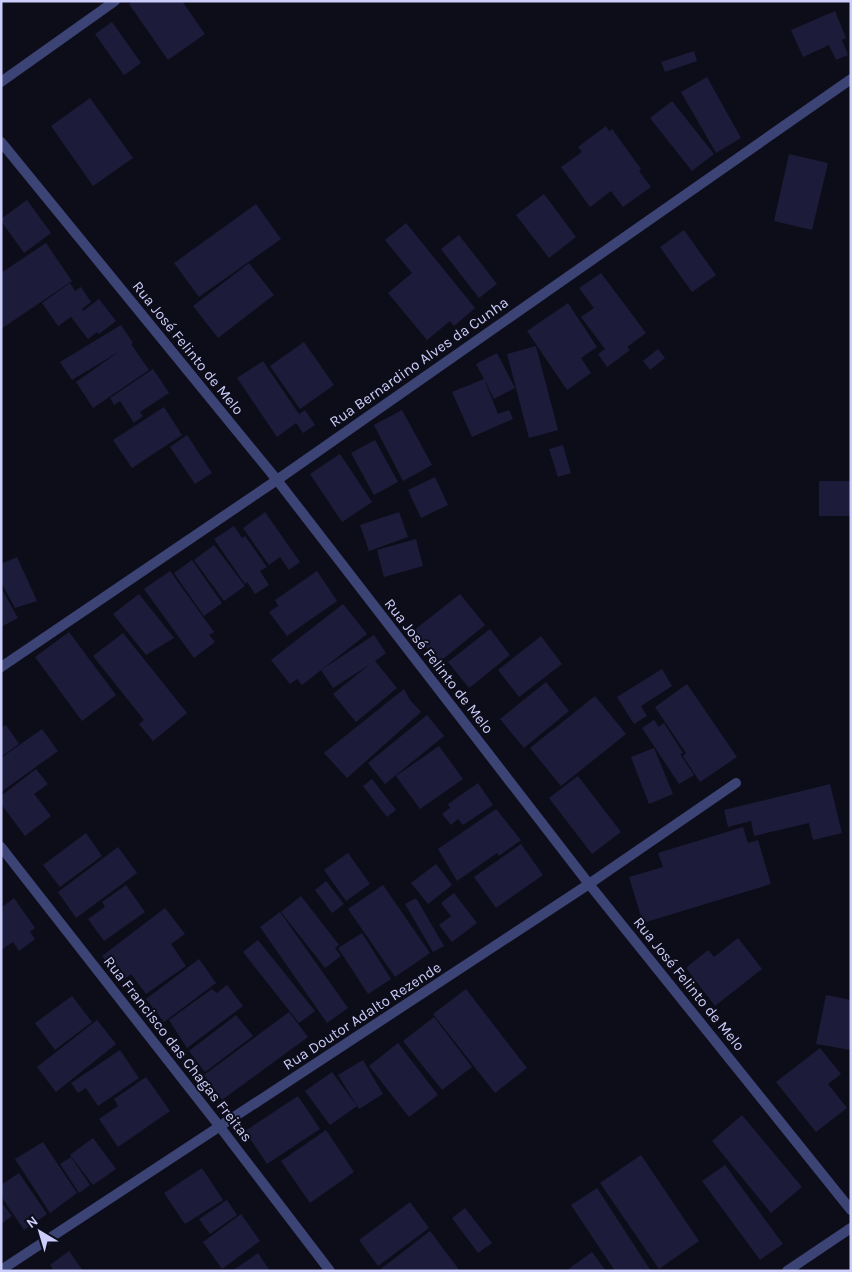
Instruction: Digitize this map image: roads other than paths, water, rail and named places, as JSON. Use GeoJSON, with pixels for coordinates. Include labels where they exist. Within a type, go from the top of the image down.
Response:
{"type":"FeatureCollection","features":[{"type":"Feature","properties":{"kind":"street"},"geometry":{"type":"LineString","coordinates":[[1,82],[115,1]]}},
{"type":"Feature","properties":{"kind":"street","name":"Rua Bernardino Alves da Cunha"},"geometry":{"type":"LineString","coordinates":[[1,667],[277,480],[851,79]]}},
{"type":"Feature","properties":{"kind":"street","name":"Rua José Felinto de Melo"},"geometry":{"type":"LineString","coordinates":[[1,142],[277,480],[589,884],[851,1210]]}},
{"type":"Feature","properties":{"kind":"street","name":"Rua Doutor Adalto Rezende"},"geometry":{"type":"LineString","coordinates":[[1,1270],[589,884],[736,783]]}},
{"type":"Feature","properties":{"kind":"street","name":"Rua Francisco das Chagas Freitas"},"geometry":{"type":"LineString","coordinates":[[1,847],[330,1271]]}},
{"type":"Feature","properties":{"kind":"street"},"geometry":{"type":"LineString","coordinates":[[787,1271],[851,1228]]}}]}
